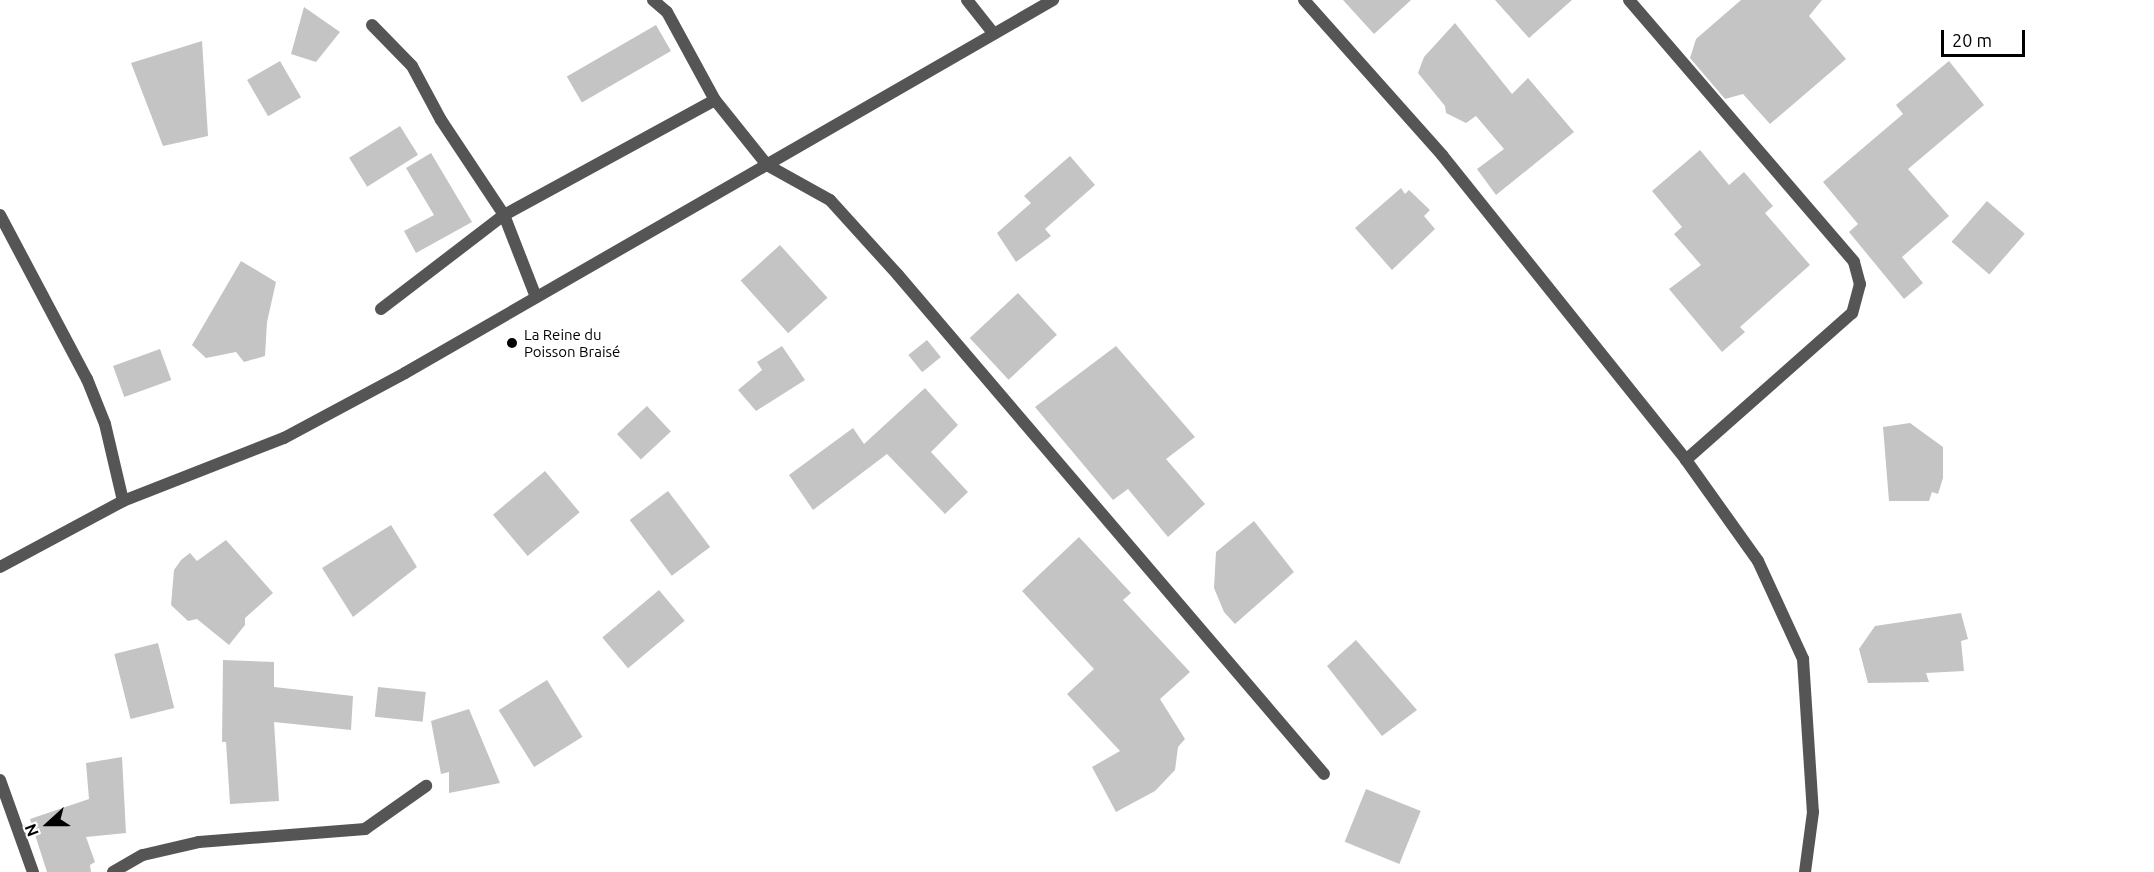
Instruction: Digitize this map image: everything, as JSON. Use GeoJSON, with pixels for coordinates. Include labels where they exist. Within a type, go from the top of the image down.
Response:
{"type":"FeatureCollection","features":[{"type":"Feature","properties":{"kind":"street"},"geometry":{"type":"LineString","coordinates":[[653,0],[667,12],[715,100],[767,165],[830,200],[891,266],[1324,774]]}},
{"type":"Feature","properties":{"kind":"street"},"geometry":{"type":"LineString","coordinates":[[967,0],[994,34]]}},
{"type":"Feature","properties":{"kind":"street"},"geometry":{"type":"LineString","coordinates":[[0,567],[123,501],[284,438],[536,297],[1053,0]]}},
{"type":"Feature","properties":{"kind":"street"},"geometry":{"type":"LineString","coordinates":[[1304,0],[1442,155],[1686,460],[1758,561],[1803,659],[1813,812],[1805,872]]}},
{"type":"Feature","properties":{"kind":"street"},"geometry":{"type":"LineString","coordinates":[[1629,0],[1854,262],[1860,284],[1852,313],[1686,460]]}},
{"type":"Feature","properties":{"kind":"street"},"geometry":{"type":"LineString","coordinates":[[372,25],[412,66],[441,120],[504,215],[536,297]]}},
{"type":"Feature","properties":{"kind":"street"},"geometry":{"type":"LineString","coordinates":[[381,309],[504,215],[715,100]]}},
{"type":"Feature","properties":{"kind":"street"},"geometry":{"type":"LineString","coordinates":[[0,215],[87,379],[105,424],[123,501]]}},
{"type":"Feature","properties":{"kind":"street"},"geometry":{"type":"LineString","coordinates":[[0,780],[33,872]]}},
{"type":"Feature","properties":{"kind":"street"},"geometry":{"type":"LineString","coordinates":[[113,872],[143,855],[199,842],[365,829],[426,786]]}},
{"type":"Feature","properties":{"kind":"building"},"geometry":{"type":"Polygon","coordinates":[[[1343,0],[1411,0],[1374,34],[1343,0]]]}},
{"type":"Feature","properties":{"kind":"building"},"geometry":{"type":"Polygon","coordinates":[[[1495,0],[1572,0],[1529,38],[1495,0]]]}},
{"type":"Feature","properties":{"kind":"building"},"geometry":{"type":"Polygon","coordinates":[[[1741,0],[1822,0],[1809,16],[1846,59],[1770,124],[1743,94],[1725,99],[1690,58],[1696,39],[1741,0]]]}},
{"type":"Feature","properties":{"kind":"building"},"geometry":{"type":"Polygon","coordinates":[[[304,7],[340,32],[316,62],[291,54],[304,7]]]}},
{"type":"Feature","properties":{"kind":"building"},"geometry":{"type":"Polygon","coordinates":[[[1455,23],[1512,94],[1528,78],[1574,132],[1496,195],[1477,169],[1504,149],[1476,116],[1466,123],[1446,113],[1445,106],[1418,73],[1424,57],[1455,23]]]}},
{"type":"Feature","properties":{"kind":"building"},"geometry":{"type":"Polygon","coordinates":[[[656,25],[671,51],[582,102],[567,76],[656,25]]]}},
{"type":"Feature","properties":{"kind":"building"},"geometry":{"type":"Polygon","coordinates":[[[202,41],[208,136],[163,146],[131,63],[202,41]]]}},
{"type":"Feature","properties":{"kind":"building"},"geometry":{"type":"Polygon","coordinates":[[[280,61],[301,97],[268,116],[247,80],[280,61]]]}},
{"type":"Feature","properties":{"kind":"building"},"geometry":{"type":"Polygon","coordinates":[[[1949,61],[1984,105],[1908,169],[1949,216],[1902,257],[1923,283],[1904,299],[1849,232],[1858,224],[1823,182],[1903,114],[1896,105],[1949,61]]]}},
{"type":"Feature","properties":{"kind":"building"},"geometry":{"type":"Polygon","coordinates":[[[400,126],[418,155],[367,187],[349,158],[400,126]]]}},
{"type":"Feature","properties":{"kind":"building"},"geometry":{"type":"Polygon","coordinates":[[[1700,150],[1729,185],[1744,172],[1773,206],[1765,213],[1810,265],[1740,327],[1745,332],[1722,352],[1669,289],[1701,265],[1674,234],[1682,227],[1652,191],[1700,150]]]}},
{"type":"Feature","properties":{"kind":"building"},"geometry":{"type":"Polygon","coordinates":[[[431,153],[472,222],[416,253],[404,231],[434,215],[406,168],[431,153]]]}},
{"type":"Feature","properties":{"kind":"building"},"geometry":{"type":"Polygon","coordinates":[[[1070,156],[1095,185],[1045,229],[1051,236],[1016,262],[997,233],[1031,203],[1024,196],[1070,156]]]}},
{"type":"Feature","properties":{"kind":"building"},"geometry":{"type":"Polygon","coordinates":[[[1401,188],[1405,194],[1409,190],[1430,210],[1424,216],[1435,229],[1392,270],[1355,228],[1401,188]]]}},
{"type":"Feature","properties":{"kind":"building"},"geometry":{"type":"Polygon","coordinates":[[[1987,201],[2025,234],[1989,275],[1952,242],[1987,201]]]}},
{"type":"Feature","properties":{"kind":"building"},"geometry":{"type":"Polygon","coordinates":[[[780,245],[828,298],[788,333],[741,280],[780,245]]]}},
{"type":"Feature","properties":{"kind":"building"},"geometry":{"type":"Polygon","coordinates":[[[241,261],[276,282],[267,322],[265,356],[244,362],[236,352],[206,358],[192,345],[241,261]]]}},
{"type":"Feature","properties":{"kind":"building"},"geometry":{"type":"Polygon","coordinates":[[[1018,293],[1057,335],[1009,380],[970,338],[1018,293]]]}},
{"type":"Feature","properties":{"kind":"building"},"geometry":{"type":"Polygon","coordinates":[[[927,340],[941,357],[922,372],[908,355],[927,340]]]}},
{"type":"Feature","properties":{"kind":"building"},"geometry":{"type":"Polygon","coordinates":[[[782,346],[805,380],[756,411],[738,390],[762,370],[757,362],[782,346]]]}},
{"type":"Feature","properties":{"kind":"building"},"geometry":{"type":"Polygon","coordinates":[[[1116,346],[1195,437],[1166,459],[1205,504],[1168,537],[1128,489],[1113,500],[1035,407],[1116,346]]]}},
{"type":"Feature","properties":{"kind":"building"},"geometry":{"type":"Polygon","coordinates":[[[160,349],[171,380],[124,397],[113,366],[160,349]]]}},
{"type":"Feature","properties":{"kind":"building"},"geometry":{"type":"Polygon","coordinates":[[[925,388],[958,425],[931,452],[968,492],[945,514],[887,454],[813,510],[789,475],[853,428],[864,444],[925,388]]]}},
{"type":"Feature","properties":{"kind":"building"},"geometry":{"type":"Polygon","coordinates":[[[647,406],[671,432],[641,460],[617,434],[647,406]]]}},
{"type":"Feature","properties":{"kind":"building"},"geometry":{"type":"Polygon","coordinates":[[[1910,423],[1943,447],[1943,478],[1938,494],[1932,492],[1929,501],[1889,501],[1883,427],[1910,423]]]}},
{"type":"Feature","properties":{"kind":"building"},"geometry":{"type":"Polygon","coordinates":[[[545,471],[580,512],[528,556],[493,515],[545,471]]]}},
{"type":"Feature","properties":{"kind":"building"},"geometry":{"type":"Polygon","coordinates":[[[668,491],[710,547],[672,576],[630,520],[668,491]]]}},
{"type":"Feature","properties":{"kind":"building"},"geometry":{"type":"Polygon","coordinates":[[[1254,521],[1294,572],[1235,624],[1224,612],[1214,588],[1216,552],[1254,521]]]}},
{"type":"Feature","properties":{"kind":"building"},"geometry":{"type":"Polygon","coordinates":[[[391,525],[417,567],[353,617],[322,568],[391,525]]]}},
{"type":"Feature","properties":{"kind":"building"},"geometry":{"type":"Polygon","coordinates":[[[1079,537],[1131,593],[1123,600],[1190,672],[1160,699],[1185,739],[1178,747],[1175,770],[1155,791],[1116,812],[1092,767],[1120,751],[1067,694],[1094,669],[1022,591],[1079,537]]]}},
{"type":"Feature","properties":{"kind":"building"},"geometry":{"type":"Polygon","coordinates":[[[226,540],[273,593],[245,618],[245,625],[229,645],[197,619],[188,621],[171,605],[174,570],[181,560],[190,553],[197,561],[226,540]]]}},
{"type":"Feature","properties":{"kind":"building"},"geometry":{"type":"Polygon","coordinates":[[[659,590],[685,621],[628,668],[602,638],[659,590]]]}},
{"type":"Feature","properties":{"kind":"building"},"geometry":{"type":"Polygon","coordinates":[[[1961,613],[1968,639],[1961,641],[1964,671],[1926,673],[1929,682],[1868,683],[1859,649],[1875,626],[1961,613]]]}},
{"type":"Feature","properties":{"kind":"building"},"geometry":{"type":"Polygon","coordinates":[[[1356,640],[1417,710],[1382,736],[1327,666],[1356,640]]]}},
{"type":"Feature","properties":{"kind":"building"},"geometry":{"type":"Polygon","coordinates":[[[158,643],[174,708],[131,719],[114,654],[158,643]]]}},
{"type":"Feature","properties":{"kind":"building"},"geometry":{"type":"Polygon","coordinates":[[[223,660],[274,662],[274,687],[353,696],[351,730],[274,722],[279,801],[230,804],[226,742],[222,742],[223,660]]]}},
{"type":"Feature","properties":{"kind":"building"},"geometry":{"type":"Polygon","coordinates":[[[547,680],[583,737],[534,767],[499,710],[547,680]]]}},
{"type":"Feature","properties":{"kind":"building"},"geometry":{"type":"Polygon","coordinates":[[[378,687],[426,692],[423,722],[375,717],[378,687]]]}},
{"type":"Feature","properties":{"kind":"building"},"geometry":{"type":"Polygon","coordinates":[[[469,709],[500,783],[449,793],[449,772],[441,774],[431,721],[469,709]]]}},
{"type":"Feature","properties":{"kind":"building"},"geometry":{"type":"Polygon","coordinates":[[[122,757],[126,833],[86,837],[95,862],[90,865],[91,872],[47,872],[30,819],[89,799],[86,763],[122,757]]]}},
{"type":"Feature","properties":{"kind":"building"},"geometry":{"type":"Polygon","coordinates":[[[1366,789],[1421,811],[1399,864],[1345,842],[1366,789]]]}},
{"type":"Feature","properties":{"kind":"place","name":"La Reine du Poisson Braisé"},"geometry":{"type":"Point","coordinates":[512,343]}}]}
